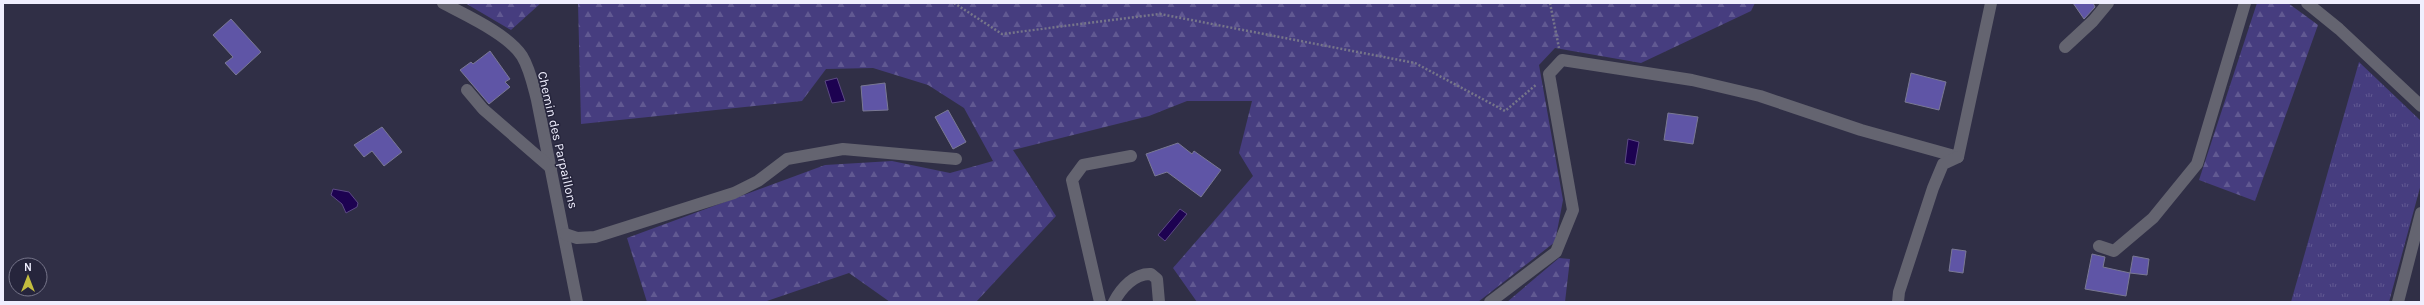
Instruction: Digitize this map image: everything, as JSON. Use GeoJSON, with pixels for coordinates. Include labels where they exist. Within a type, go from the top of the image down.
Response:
{"type":"FeatureCollection","features":[{"type":"Feature","properties":{"kind":"street","name":"Chemin des Parpaillons"},"geometry":{"type":"LineString","coordinates":[[443,3],[471,18],[508,42],[522,55],[537,100],[565,234],[577,302]]}},
{"type":"Feature","properties":{"kind":"street"},"geometry":{"type":"LineString","coordinates":[[1958,158],[1991,3]]}},
{"type":"Feature","properties":{"kind":"street"},"geometry":{"type":"LineString","coordinates":[[2065,48],[2093,21],[2108,3]]}},
{"type":"Feature","properties":{"kind":"street"},"geometry":{"type":"LineString","coordinates":[[2099,246],[2114,251],[2153,218],[2197,164],[2245,3]]}},
{"type":"Feature","properties":{"kind":"street"},"geometry":{"type":"LineString","coordinates":[[2307,3],[2339,29],[2421,106]]}},
{"type":"Feature","properties":{"kind":"street"},"geometry":{"type":"LineString","coordinates":[[1490,302],[1556,252],[1573,210],[1549,74],[1562,60],[1692,80],[1760,96],[1861,130],[1958,158]]}},
{"type":"Feature","properties":{"kind":"street"},"geometry":{"type":"LineString","coordinates":[[467,90],[483,109],[551,168]]}},
{"type":"Feature","properties":{"kind":"street"},"geometry":{"type":"LineString","coordinates":[[565,234],[577,238],[595,237],[734,193],[758,181],[788,159],[843,149],[956,159]]}},
{"type":"Feature","properties":{"kind":"street"},"geometry":{"type":"LineString","coordinates":[[1100,302],[1072,180],[1083,165],[1131,156]]}},
{"type":"Feature","properties":{"kind":"street"},"geometry":{"type":"LineString","coordinates":[[1898,302],[1898,292],[1933,188],[1943,164],[1958,158]]}},
{"type":"Feature","properties":{"kind":"street"},"geometry":{"type":"LineString","coordinates":[[2398,302],[2421,213]]}},
{"type":"Feature","properties":{"kind":"street"},"geometry":{"type":"LineString","coordinates":[[1114,302],[1129,282],[1143,273],[1151,274],[1157,279],[1159,302]]}},
{"type":"Feature","properties":{"kind":"path"},"geometry":{"type":"LineString","coordinates":[[954,3],[1002,34],[1160,14],[1415,63],[1505,110],[1549,74]]}},
{"type":"Feature","properties":{"kind":"path"},"geometry":{"type":"LineString","coordinates":[[1550,3],[1562,60]]}},
{"type":"Feature","properties":{"kind":"green space"},"geometry":{"type":"Polygon","coordinates":[[[465,3],[541,3],[511,30],[465,3]]]}},
{"type":"Feature","properties":{"kind":"green space"},"geometry":{"type":"Polygon","coordinates":[[[578,3],[1755,3],[1751,11],[1641,63],[1555,48],[1539,65],[1563,200],[1555,242],[1478,302],[1197,302],[1173,268],[1253,176],[1239,153],[1252,101],[1187,101],[1149,116],[1013,150],[1056,216],[976,302],[890,302],[849,273],[764,302],[647,302],[627,238],[825,165],[892,161],[950,173],[993,161],[964,108],[928,85],[873,68],[826,69],[802,101],[581,124],[578,3]]]}},
{"type":"Feature","properties":{"kind":"green space"},"geometry":{"type":"Polygon","coordinates":[[[2257,3],[2288,3],[2318,25],[2255,201],[2199,180],[2257,3]]]}},
{"type":"Feature","properties":{"kind":"green space"},"geometry":{"type":"Polygon","coordinates":[[[2359,62],[2421,121],[2421,184],[2389,302],[2291,302],[2359,62]]]}},
{"type":"Feature","properties":{"kind":"green space"},"geometry":{"type":"Polygon","coordinates":[[[1559,258],[1570,259],[1565,302],[1507,302],[1559,258]]]}},
{"type":"Feature","properties":{"kind":"shaded area"},"geometry":{"type":"Polygon","coordinates":[[[837,78],[845,101],[832,103],[825,81],[837,78]]]}},
{"type":"Feature","properties":{"kind":"shaded area"},"geometry":{"type":"Polygon","coordinates":[[[1628,139],[1639,142],[1635,165],[1625,163],[1628,139]]]}},
{"type":"Feature","properties":{"kind":"shaded area"},"geometry":{"type":"Polygon","coordinates":[[[333,189],[349,192],[358,203],[357,207],[346,213],[342,204],[331,195],[333,189]]]}},
{"type":"Feature","properties":{"kind":"shaded area"},"geometry":{"type":"Polygon","coordinates":[[[1180,209],[1187,214],[1165,241],[1158,235],[1180,209]]]}},
{"type":"Feature","properties":{"kind":"building"},"geometry":{"type":"Polygon","coordinates":[[[2073,3],[2093,3],[2095,7],[2084,19],[2073,3]]]}},
{"type":"Feature","properties":{"kind":"building"},"geometry":{"type":"Polygon","coordinates":[[[231,19],[261,52],[236,75],[225,63],[233,57],[213,35],[231,19]]]}},
{"type":"Feature","properties":{"kind":"building"},"geometry":{"type":"Polygon","coordinates":[[[490,51],[510,79],[505,82],[510,87],[489,104],[460,70],[471,62],[473,64],[490,51]]]}},
{"type":"Feature","properties":{"kind":"building"},"geometry":{"type":"Polygon","coordinates":[[[1911,73],[1946,82],[1939,110],[1905,102],[1911,73]]]}},
{"type":"Feature","properties":{"kind":"building"},"geometry":{"type":"Polygon","coordinates":[[[885,83],[888,110],[863,111],[861,86],[885,83]]]}},
{"type":"Feature","properties":{"kind":"building"},"geometry":{"type":"Polygon","coordinates":[[[948,110],[966,142],[953,149],[935,117],[948,110]]]}},
{"type":"Feature","properties":{"kind":"building"},"geometry":{"type":"Polygon","coordinates":[[[1668,113],[1698,117],[1693,144],[1664,140],[1668,113]]]}},
{"type":"Feature","properties":{"kind":"building"},"geometry":{"type":"Polygon","coordinates":[[[382,127],[402,152],[384,166],[372,151],[364,157],[354,145],[382,127]]]}},
{"type":"Feature","properties":{"kind":"building"},"geometry":{"type":"Polygon","coordinates":[[[1178,143],[1192,154],[1194,151],[1221,170],[1201,197],[1167,172],[1155,176],[1146,154],[1178,143]]]}},
{"type":"Feature","properties":{"kind":"building"},"geometry":{"type":"Polygon","coordinates":[[[1952,249],[1966,251],[1963,273],[1949,271],[1952,249]]]}},
{"type":"Feature","properties":{"kind":"building"},"geometry":{"type":"Polygon","coordinates":[[[2092,254],[2105,257],[2103,267],[2130,273],[2126,296],[2085,289],[2092,254]]]}},
{"type":"Feature","properties":{"kind":"building"},"geometry":{"type":"Polygon","coordinates":[[[2133,256],[2149,259],[2147,275],[2130,273],[2133,256]]]}}]}
